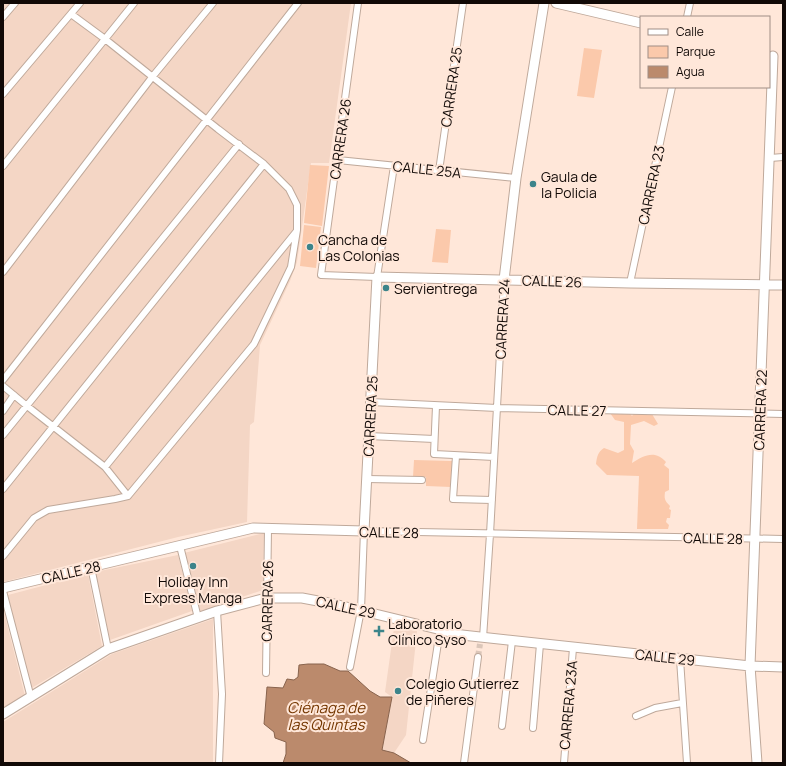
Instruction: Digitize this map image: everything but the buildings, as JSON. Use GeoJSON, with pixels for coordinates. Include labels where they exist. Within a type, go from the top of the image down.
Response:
{"type":"FeatureCollection","features":[{"type":"Feature","properties":{"kind":"main road","name":"CARRERA 24"},"geometry":{"type":"LineString","coordinates":[[504,280],[516,178],[544,3]]}},
{"type":"Feature","properties":{"kind":"main road"},"geometry":{"type":"LineString","coordinates":[[556,3],[640,23]]}},
{"type":"Feature","properties":{"kind":"main road"},"geometry":{"type":"LineString","coordinates":[[771,56],[783,56]]}},
{"type":"Feature","properties":{"kind":"main road","name":"CARRERA 22"},"geometry":{"type":"LineString","coordinates":[[757,763],[750,666],[770,158],[771,56]]}},
{"type":"Feature","properties":{"kind":"main road","name":"CALLE 26"},"geometry":{"type":"LineString","coordinates":[[377,277],[783,285]]}},
{"type":"Feature","properties":{"kind":"main road","name":"CARRERA 25"},"geometry":{"type":"LineString","coordinates":[[364,531],[377,277]]}},
{"type":"Feature","properties":{"kind":"main road","name":"CALLE 28"},"geometry":{"type":"LineString","coordinates":[[3,590],[253,528],[364,531]]}},
{"type":"Feature","properties":{"kind":"main road","name":"CALLE 29"},"geometry":{"type":"LineString","coordinates":[[3,714],[108,649],[218,611],[266,598],[302,598],[361,610],[481,640],[512,641],[750,666],[783,668]]}},
{"type":"Feature","properties":{"kind":"street"},"geometry":{"type":"LineString","coordinates":[[3,17],[15,3]]}},
{"type":"Feature","properties":{"kind":"street"},"geometry":{"type":"LineString","coordinates":[[3,94],[80,3]]}},
{"type":"Feature","properties":{"kind":"street"},"geometry":{"type":"LineString","coordinates":[[3,166],[134,3]]}},
{"type":"Feature","properties":{"kind":"street"},"geometry":{"type":"LineString","coordinates":[[3,272],[153,76],[213,3]]}},
{"type":"Feature","properties":{"kind":"street"},"geometry":{"type":"LineString","coordinates":[[3,380],[298,3]]}},
{"type":"Feature","properties":{"kind":"street","name":"CARRERA 26"},"geometry":{"type":"LineString","coordinates":[[321,275],[338,160],[358,3]]}},
{"type":"Feature","properties":{"kind":"street","name":"CARRERA 25"},"geometry":{"type":"LineString","coordinates":[[439,171],[463,3]]}},
{"type":"Feature","properties":{"kind":"street"},"geometry":{"type":"LineString","coordinates":[[687,16],[690,3]]}},
{"type":"Feature","properties":{"kind":"street"},"geometry":{"type":"LineString","coordinates":[[3,556],[34,518],[48,510],[128,496],[254,344],[291,267],[297,230],[297,204],[289,189],[264,164],[72,14]]}},
{"type":"Feature","properties":{"kind":"street","name":"CARRERA 23"},"geometry":{"type":"LineString","coordinates":[[630,283],[672,88]]}},
{"type":"Feature","properties":{"kind":"street"},"geometry":{"type":"LineString","coordinates":[[3,435],[239,144]]}},
{"type":"Feature","properties":{"kind":"street"},"geometry":{"type":"LineString","coordinates":[[770,158],[783,157]]}},
{"type":"Feature","properties":{"kind":"street","name":"CALLE 25A"},"geometry":{"type":"LineString","coordinates":[[338,160],[516,178]]}},
{"type":"Feature","properties":{"kind":"street"},"geometry":{"type":"LineString","coordinates":[[3,489],[264,164]]}},
{"type":"Feature","properties":{"kind":"street","name":"CARRERA 25"},"geometry":{"type":"LineString","coordinates":[[377,277],[394,166]]}},
{"type":"Feature","properties":{"kind":"street"},"geometry":{"type":"LineString","coordinates":[[105,467],[297,230]]}},
{"type":"Feature","properties":{"kind":"street","name":"CALLE 26"},"geometry":{"type":"LineString","coordinates":[[321,275],[377,277]]}},
{"type":"Feature","properties":{"kind":"street","name":"CARRERA 24"},"geometry":{"type":"LineString","coordinates":[[481,640],[490,534],[504,280]]}},
{"type":"Feature","properties":{"kind":"street"},"geometry":{"type":"LineString","coordinates":[[3,386],[26,406],[105,467],[128,496]]}},
{"type":"Feature","properties":{"kind":"street"},"geometry":{"type":"LineString","coordinates":[[3,411],[14,395]]}},
{"type":"Feature","properties":{"kind":"street","name":"CALLE 27"},"geometry":{"type":"LineString","coordinates":[[371,402],[497,408],[783,414]]}},
{"type":"Feature","properties":{"kind":"street"},"geometry":{"type":"LineString","coordinates":[[436,406],[434,454],[494,457]]}},
{"type":"Feature","properties":{"kind":"street"},"geometry":{"type":"LineString","coordinates":[[369,436],[434,439]]}},
{"type":"Feature","properties":{"kind":"street"},"geometry":{"type":"LineString","coordinates":[[456,456],[453,498],[492,500]]}},
{"type":"Feature","properties":{"kind":"street"},"geometry":{"type":"LineString","coordinates":[[367,479],[422,480]]}},
{"type":"Feature","properties":{"kind":"street","name":"CARRERA 26"},"geometry":{"type":"LineString","coordinates":[[266,673],[268,529]]}},
{"type":"Feature","properties":{"kind":"street","name":"CARRERA 25"},"geometry":{"type":"LineString","coordinates":[[350,666],[361,610],[364,531]]}},
{"type":"Feature","properties":{"kind":"street","name":"CALLE 28"},"geometry":{"type":"LineString","coordinates":[[364,531],[783,539]]}},
{"type":"Feature","properties":{"kind":"street"},"geometry":{"type":"LineString","coordinates":[[180,546],[198,618]]}},
{"type":"Feature","properties":{"kind":"street"},"geometry":{"type":"LineString","coordinates":[[91,567],[108,649]]}},
{"type":"Feature","properties":{"kind":"street"},"geometry":{"type":"LineString","coordinates":[[3,590],[31,698]]}},
{"type":"Feature","properties":{"kind":"street"},"geometry":{"type":"LineString","coordinates":[[218,611],[222,694],[219,763]]}},
{"type":"Feature","properties":{"kind":"street"},"geometry":{"type":"LineString","coordinates":[[424,740],[440,630]]}},
{"type":"Feature","properties":{"kind":"street"},"geometry":{"type":"LineString","coordinates":[[502,726],[512,641]]}},
{"type":"Feature","properties":{"kind":"street"},"geometry":{"type":"LineString","coordinates":[[533,728],[540,644]]}},
{"type":"Feature","properties":{"kind":"street","name":"CARRERA 23A"},"geometry":{"type":"LineString","coordinates":[[564,763],[573,648]]}},
{"type":"Feature","properties":{"kind":"street"},"geometry":{"type":"LineString","coordinates":[[464,763],[478,657]]}},
{"type":"Feature","properties":{"kind":"street"},"geometry":{"type":"LineString","coordinates":[[680,659],[687,763]]}},
{"type":"Feature","properties":{"kind":"street"},"geometry":{"type":"LineString","coordinates":[[636,716],[655,708],[682,703]]}},
{"type":"Feature","properties":{"kind":"shaded area"},"geometry":{"type":"Polygon","coordinates":[[[3,3],[351,3],[329,163],[311,163],[297,262],[290,281],[260,345],[254,422],[250,425],[247,522],[178,537],[3,582],[3,3]]]}},
{"type":"Feature","properties":{"kind":"shaded area"},"geometry":{"type":"Polygon","coordinates":[[[264,533],[263,590],[198,612],[184,553],[264,533]]]}},
{"type":"Feature","properties":{"kind":"shaded area"},"geometry":{"type":"Polygon","coordinates":[[[178,555],[192,611],[110,640],[95,572],[178,555]]]}},
{"type":"Feature","properties":{"kind":"shaded area"},"geometry":{"type":"Polygon","coordinates":[[[88,574],[102,646],[30,689],[8,595],[88,574]]]}},
{"type":"Feature","properties":{"kind":"shaded area"},"geometry":{"type":"Polygon","coordinates":[[[3,608],[25,696],[3,708],[3,608]]]}},
{"type":"Feature","properties":{"kind":"shaded area"},"geometry":{"type":"Polygon","coordinates":[[[213,619],[213,763],[3,763],[3,722],[112,654],[213,619]]]}},
{"type":"Feature","properties":{"kind":"shaded area","name":"Colegio Gutierrez de Piñeres"},"geometry":{"type":"Polygon","coordinates":[[[394,628],[417,631],[406,735],[394,753],[382,750],[392,697],[385,692],[394,628]]]}},
{"type":"Feature","properties":{"kind":"green space"},"geometry":{"type":"Polygon","coordinates":[[[584,48],[602,50],[594,98],[577,96],[584,48]]]}},
{"type":"Feature","properties":{"kind":"green space"},"geometry":{"type":"Polygon","coordinates":[[[310,165],[329,166],[322,226],[304,223],[310,165]]]}},
{"type":"Feature","properties":{"kind":"green space","name":"Cancha de Las Colonias"},"geometry":{"type":"Polygon","coordinates":[[[304,225],[321,227],[316,268],[300,266],[304,225]]]}},
{"type":"Feature","properties":{"kind":"green space"},"geometry":{"type":"Polygon","coordinates":[[[436,229],[451,230],[448,263],[432,262],[436,229]]]}},
{"type":"Feature","properties":{"kind":"green space"},"geometry":{"type":"Polygon","coordinates":[[[628,411],[632,416],[636,411],[652,414],[658,424],[654,426],[644,421],[631,425],[630,444],[634,451],[632,463],[649,455],[658,456],[666,462],[664,465],[669,469],[669,490],[665,492],[665,498],[670,506],[669,509],[671,510],[670,518],[667,518],[666,522],[669,525],[668,529],[637,529],[639,476],[607,475],[596,464],[598,454],[604,448],[618,453],[624,450],[624,422],[615,420],[610,413],[628,411]]]}},
{"type":"Feature","properties":{"kind":"green space"},"geometry":{"type":"Polygon","coordinates":[[[414,460],[452,461],[451,487],[426,486],[426,477],[413,477],[414,460]]]}},
{"type":"Feature","properties":{"kind":"water","name":"Ciénaga de las Quintas"},"geometry":{"type":"Polygon","coordinates":[[[324,664],[340,671],[348,671],[370,691],[380,697],[392,697],[382,750],[394,753],[411,763],[283,763],[286,754],[286,742],[275,738],[274,732],[264,724],[267,687],[283,688],[287,679],[294,680],[298,677],[299,665],[324,664]]]}},
{"type":"Feature","properties":{"kind":"tunnel"},"geometry":{"type":"LineString","coordinates":[[478,657],[480,644]]}},
{"type":"Feature","properties":{"kind":"place","name":"Gaula de la Policia"},"geometry":{"type":"Point","coordinates":[533,184]}},
{"type":"Feature","properties":{"kind":"place","name":"Cancha de Las Colonias"},"geometry":{"type":"Point","coordinates":[310,247]}},
{"type":"Feature","properties":{"kind":"place","name":"Servientrega"},"geometry":{"type":"Point","coordinates":[386,288]}},
{"type":"Feature","properties":{"kind":"place","name":"Holiday Inn Express Manga"},"geometry":{"type":"Point","coordinates":[193,566]}},
{"type":"Feature","properties":{"kind":"place","name":"Laboratorio Clínico Syso"},"geometry":{"type":"Point","coordinates":[379,631]}},
{"type":"Feature","properties":{"kind":"place","name":"Colegio Gutierrez de Piñeres"},"geometry":{"type":"Point","coordinates":[398,691]}}]}
